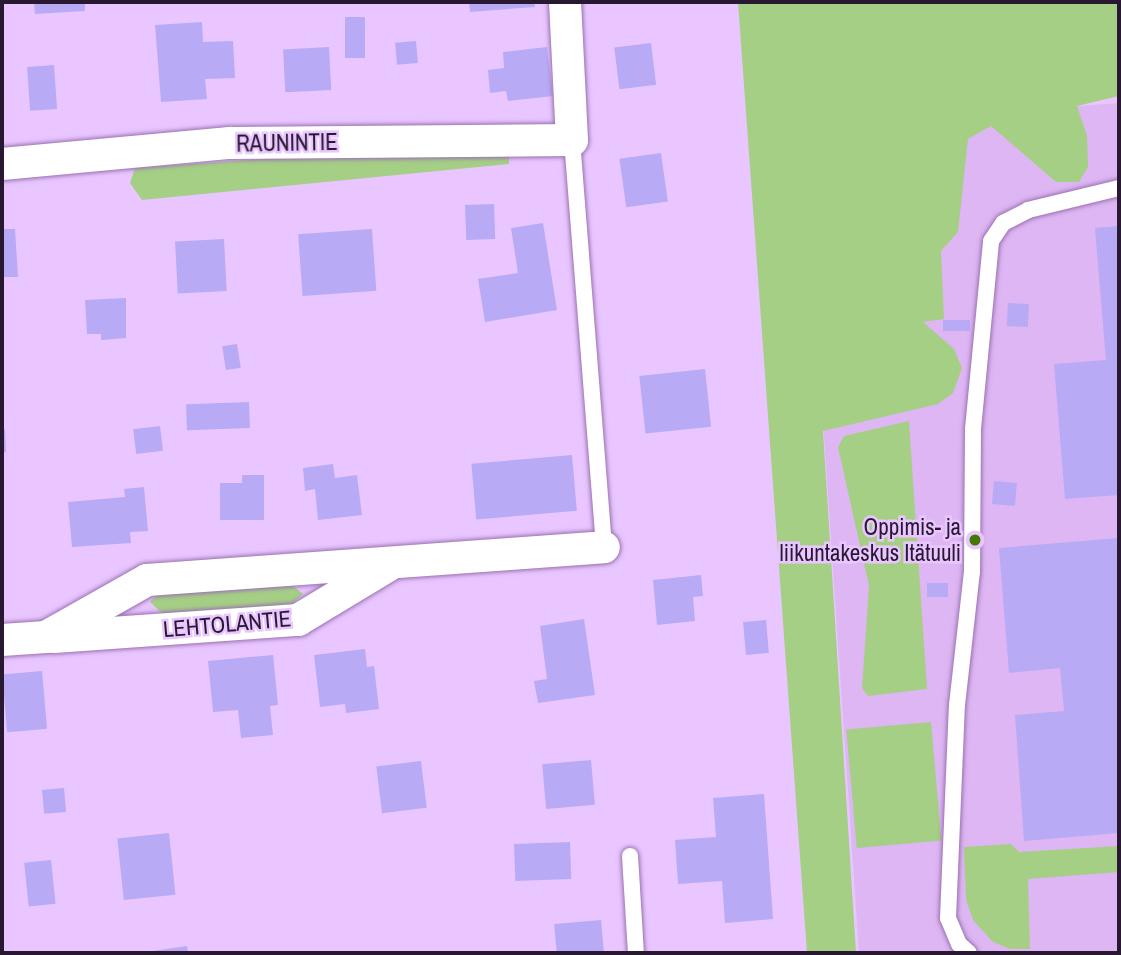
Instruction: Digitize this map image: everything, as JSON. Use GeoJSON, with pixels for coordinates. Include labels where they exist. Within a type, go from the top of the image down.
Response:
{"type":"FeatureCollection","features":[{"type":"Feature","properties":{"kind":"street"},"geometry":{"type":"LineString","coordinates":[[565,2],[572,140]]}},
{"type":"Feature","properties":{"kind":"street","name":"RAUNINTIE"},"geometry":{"type":"LineString","coordinates":[[2,164],[230,143],[572,140]]}},
{"type":"Feature","properties":{"kind":"street","name":"LEHTOLANTIE"},"geometry":{"type":"LineString","coordinates":[[46,638],[147,580],[604,547]]}},
{"type":"Feature","properties":{"kind":"street","name":"LEHTOLANTIE"},"geometry":{"type":"LineString","coordinates":[[2,640],[298,620],[393,562]]}},
{"type":"Feature","properties":{"kind":"lane"},"geometry":{"type":"LineString","coordinates":[[572,140],[604,547]]}},
{"type":"Feature","properties":{"kind":"lane"},"geometry":{"type":"LineString","coordinates":[[969,953],[959,944],[948,918],[957,705],[972,572],[973,429],[991,242],[1003,223],[1028,210],[1119,188]]}},
{"type":"Feature","properties":{"kind":"lane"},"geometry":{"type":"LineString","coordinates":[[630,856],[636,953]]}},
{"type":"Feature","properties":{"kind":"shaded area","name":"Oppimis- ja liikuntakeskus Itätuuli"},"geometry":{"type":"Polygon","coordinates":[[[1119,103],[1119,953],[859,953],[803,127],[1119,103]]]}},
{"type":"Feature","properties":{"kind":"green space"},"geometry":{"type":"Polygon","coordinates":[[[738,2],[1119,2],[1119,96],[1077,106],[1087,136],[1088,167],[1079,182],[1056,182],[991,126],[968,139],[958,232],[941,251],[944,319],[923,322],[954,349],[962,368],[953,393],[938,404],[823,431],[856,953],[807,953],[738,2]]]}},
{"type":"Feature","properties":{"kind":"green space"},"geometry":{"type":"Polygon","coordinates":[[[337,154],[509,154],[509,164],[142,200],[130,183],[135,168],[337,154]]]}},
{"type":"Feature","properties":{"kind":"green space"},"geometry":{"type":"Polygon","coordinates":[[[909,421],[927,689],[868,696],[862,688],[869,586],[838,447],[844,436],[909,421]]]}},
{"type":"Feature","properties":{"kind":"green space"},"geometry":{"type":"Polygon","coordinates":[[[283,578],[303,594],[283,611],[165,616],[150,602],[163,589],[283,578]]]}},
{"type":"Feature","properties":{"kind":"green space"},"geometry":{"type":"Polygon","coordinates":[[[931,722],[941,841],[857,848],[846,729],[931,722]]]}},
{"type":"Feature","properties":{"kind":"green space"},"geometry":{"type":"Polygon","coordinates":[[[1011,844],[1019,852],[1119,846],[1119,872],[1028,879],[1030,949],[1010,949],[993,942],[973,920],[966,900],[964,847],[1011,844]]]}},
{"type":"Feature","properties":{"kind":"building"},"geometry":{"type":"Polygon","coordinates":[[[34,2],[85,2],[85,11],[35,14],[34,2]]]}},
{"type":"Feature","properties":{"kind":"building"},"geometry":{"type":"Polygon","coordinates":[[[469,2],[534,2],[535,7],[470,12],[469,2]]]}},
{"type":"Feature","properties":{"kind":"building"},"geometry":{"type":"Polygon","coordinates":[[[345,17],[365,17],[365,58],[345,58],[345,17]]]}},
{"type":"Feature","properties":{"kind":"building"},"geometry":{"type":"Polygon","coordinates":[[[202,22],[203,42],[233,41],[235,78],[205,79],[207,99],[161,102],[155,25],[202,22]]]}},
{"type":"Feature","properties":{"kind":"building"},"geometry":{"type":"Polygon","coordinates":[[[416,41],[418,63],[397,65],[395,43],[416,41]]]}},
{"type":"Feature","properties":{"kind":"building"},"geometry":{"type":"Polygon","coordinates":[[[651,43],[656,85],[619,89],[614,48],[651,43]]]}},
{"type":"Feature","properties":{"kind":"building"},"geometry":{"type":"Polygon","coordinates":[[[329,47],[331,90],[285,92],[283,49],[329,47]]]}},
{"type":"Feature","properties":{"kind":"building"},"geometry":{"type":"Polygon","coordinates":[[[547,47],[553,96],[508,101],[506,91],[490,93],[488,70],[504,68],[503,52],[547,47]]]}},
{"type":"Feature","properties":{"kind":"building"},"geometry":{"type":"Polygon","coordinates":[[[54,65],[57,109],[30,111],[27,67],[54,65]]]}},
{"type":"Feature","properties":{"kind":"building"},"geometry":{"type":"Polygon","coordinates":[[[661,153],[668,202],[626,207],[619,159],[661,153]]]}},
{"type":"Feature","properties":{"kind":"building"},"geometry":{"type":"Polygon","coordinates":[[[494,204],[495,239],[466,240],[465,205],[494,204]]]}},
{"type":"Feature","properties":{"kind":"building"},"geometry":{"type":"Polygon","coordinates":[[[543,223],[557,310],[485,322],[478,279],[518,273],[511,228],[543,223]]]}},
{"type":"Feature","properties":{"kind":"building"},"geometry":{"type":"Polygon","coordinates":[[[1119,226],[1119,495],[1065,499],[1054,364],[1106,360],[1095,228],[1119,226]]]}},
{"type":"Feature","properties":{"kind":"building"},"geometry":{"type":"Polygon","coordinates":[[[2,229],[15,229],[18,277],[2,277],[2,229]]]}},
{"type":"Feature","properties":{"kind":"building"},"geometry":{"type":"Polygon","coordinates":[[[372,229],[376,291],[303,296],[298,234],[372,229]]]}},
{"type":"Feature","properties":{"kind":"building"},"geometry":{"type":"Polygon","coordinates":[[[224,239],[227,291],[178,293],[175,242],[224,239]]]}},
{"type":"Feature","properties":{"kind":"building"},"geometry":{"type":"Polygon","coordinates":[[[126,298],[126,338],[101,340],[101,334],[87,334],[85,300],[126,298]]]}},
{"type":"Feature","properties":{"kind":"building"},"geometry":{"type":"Polygon","coordinates":[[[1008,303],[1029,304],[1028,327],[1007,326],[1008,303]]]}},
{"type":"Feature","properties":{"kind":"building"},"geometry":{"type":"Polygon","coordinates":[[[943,320],[970,320],[970,331],[943,331],[943,320]]]}},
{"type":"Feature","properties":{"kind":"building"},"geometry":{"type":"Polygon","coordinates":[[[237,344],[241,368],[226,370],[222,346],[237,344]]]}},
{"type":"Feature","properties":{"kind":"building"},"geometry":{"type":"Polygon","coordinates":[[[705,369],[711,427],[645,434],[639,376],[705,369]]]}},
{"type":"Feature","properties":{"kind":"building"},"geometry":{"type":"Polygon","coordinates":[[[249,402],[250,428],[187,430],[186,404],[249,402]]]}},
{"type":"Feature","properties":{"kind":"building"},"geometry":{"type":"Polygon","coordinates":[[[160,426],[163,451],[136,454],[133,429],[160,426]]]}},
{"type":"Feature","properties":{"kind":"building"},"geometry":{"type":"Polygon","coordinates":[[[5,429],[6,452],[2,453],[2,430],[5,429]]]}},
{"type":"Feature","properties":{"kind":"building"},"geometry":{"type":"Polygon","coordinates":[[[572,455],[577,511],[476,520],[471,464],[572,455]]]}},
{"type":"Feature","properties":{"kind":"building"},"geometry":{"type":"Polygon","coordinates":[[[333,464],[335,478],[357,475],[362,515],[318,520],[315,489],[305,491],[303,468],[333,464]]]}},
{"type":"Feature","properties":{"kind":"building"},"geometry":{"type":"Polygon","coordinates":[[[242,475],[264,475],[264,520],[220,520],[220,483],[242,483],[242,475]]]}},
{"type":"Feature","properties":{"kind":"building"},"geometry":{"type":"Polygon","coordinates":[[[994,481],[1017,483],[1015,506],[992,504],[994,481]]]}},
{"type":"Feature","properties":{"kind":"building"},"geometry":{"type":"Polygon","coordinates":[[[144,487],[148,531],[130,532],[131,543],[72,547],[68,502],[125,497],[124,489],[144,487]]]}},
{"type":"Feature","properties":{"kind":"building"},"geometry":{"type":"Polygon","coordinates":[[[1119,538],[1119,833],[1024,841],[1015,715],[1064,711],[1060,668],[1009,673],[999,548],[1119,538]]]}},
{"type":"Feature","properties":{"kind":"building"},"geometry":{"type":"Polygon","coordinates":[[[701,575],[703,596],[693,597],[695,621],[657,625],[653,580],[701,575]]]}},
{"type":"Feature","properties":{"kind":"building"},"geometry":{"type":"Polygon","coordinates":[[[927,583],[948,583],[948,597],[927,597],[927,583]]]}},
{"type":"Feature","properties":{"kind":"building"},"geometry":{"type":"Polygon","coordinates":[[[584,619],[595,695],[538,703],[534,681],[547,679],[540,626],[584,619]]]}},
{"type":"Feature","properties":{"kind":"building"},"geometry":{"type":"Polygon","coordinates":[[[766,620],[769,653],[746,655],[743,622],[766,620]]]}},
{"type":"Feature","properties":{"kind":"building"},"geometry":{"type":"Polygon","coordinates":[[[365,649],[367,667],[374,666],[379,709],[346,713],[345,704],[320,707],[314,655],[365,649]]]}},
{"type":"Feature","properties":{"kind":"building"},"geometry":{"type":"Polygon","coordinates":[[[273,655],[278,705],[270,706],[273,735],[241,738],[238,710],[213,712],[208,661],[273,655]]]}},
{"type":"Feature","properties":{"kind":"building"},"geometry":{"type":"Polygon","coordinates":[[[42,671],[47,729],[7,732],[2,674],[42,671]]]}},
{"type":"Feature","properties":{"kind":"building"},"geometry":{"type":"Polygon","coordinates":[[[591,760],[595,805],[546,809],[542,764],[591,760]]]}},
{"type":"Feature","properties":{"kind":"building"},"geometry":{"type":"Polygon","coordinates":[[[421,761],[427,808],[382,813],[376,766],[421,761]]]}},
{"type":"Feature","properties":{"kind":"building"},"geometry":{"type":"Polygon","coordinates":[[[64,788],[66,812],[44,814],[42,790],[64,788]]]}},
{"type":"Feature","properties":{"kind":"building"},"geometry":{"type":"Polygon","coordinates":[[[764,794],[773,919],[725,923],[722,881],[678,884],[675,840],[716,837],[713,798],[764,794]]]}},
{"type":"Feature","properties":{"kind":"building"},"geometry":{"type":"Polygon","coordinates":[[[169,833],[175,895],[124,900],[117,838],[169,833]]]}},
{"type":"Feature","properties":{"kind":"building"},"geometry":{"type":"Polygon","coordinates":[[[570,842],[571,879],[515,881],[514,844],[570,842]]]}},
{"type":"Feature","properties":{"kind":"building"},"geometry":{"type":"Polygon","coordinates":[[[51,860],[56,904],[29,907],[24,863],[51,860]]]}},
{"type":"Feature","properties":{"kind":"building"},"geometry":{"type":"Polygon","coordinates":[[[601,920],[604,953],[557,953],[554,924],[601,920]]]}},
{"type":"Feature","properties":{"kind":"building"},"geometry":{"type":"Polygon","coordinates":[[[187,946],[188,953],[146,953],[146,952],[187,946]]]}},
{"type":"Feature","properties":{"kind":"place","name":"Oppimis- ja liikuntakeskus Itätuuli"},"geometry":{"type":"Point","coordinates":[975,540]}}]}
